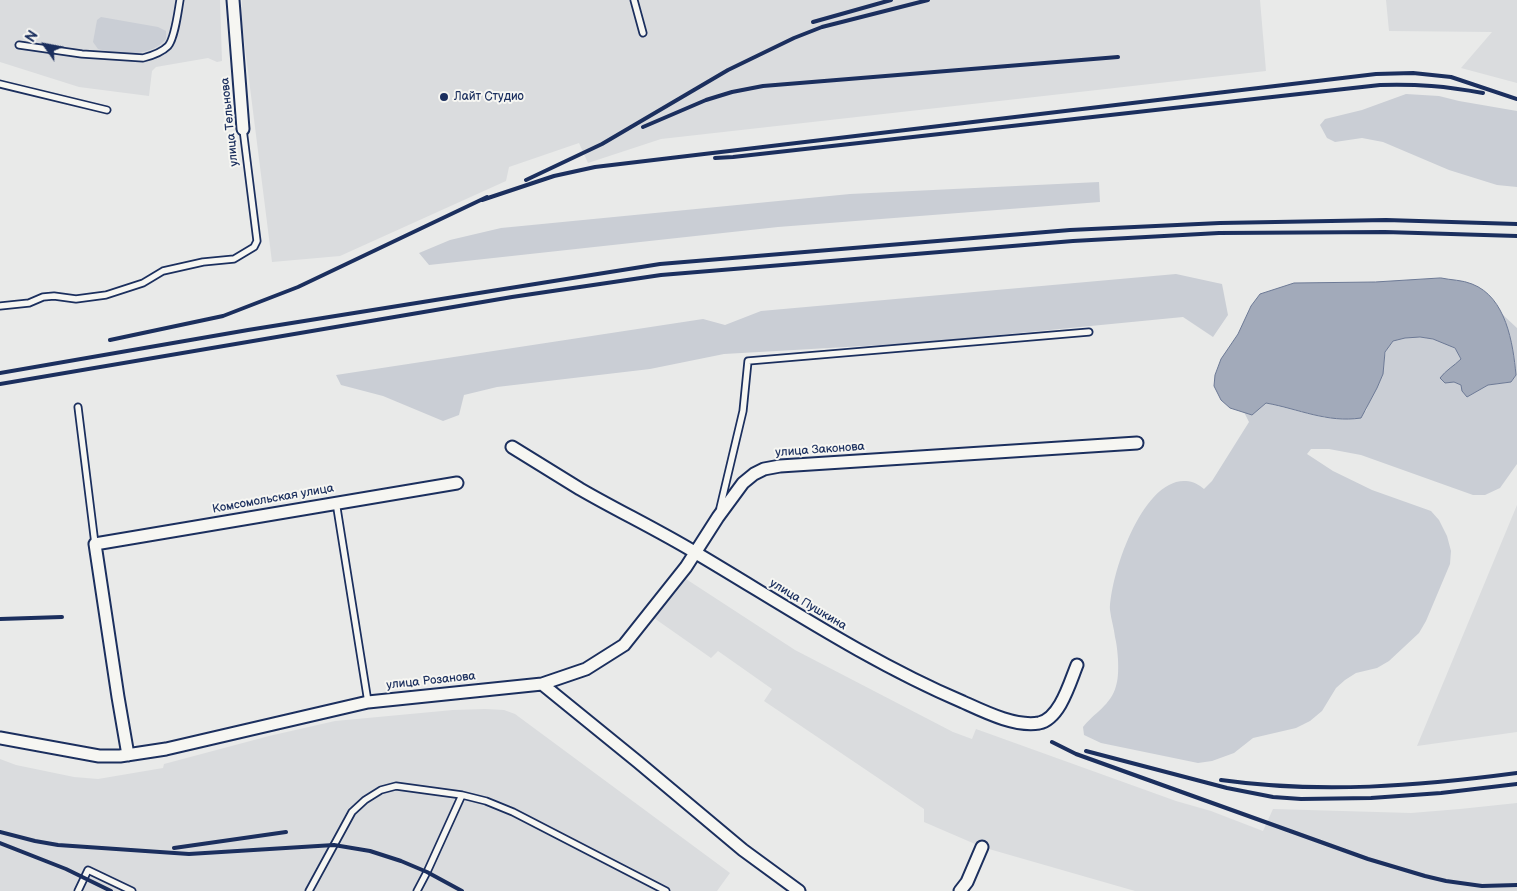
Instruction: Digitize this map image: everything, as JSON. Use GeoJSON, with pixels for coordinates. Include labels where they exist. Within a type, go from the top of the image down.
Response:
{"type":"FeatureCollection","features":[{"type":"Feature","properties":{"kind":"street","name":"улица Тельнова"},"geometry":{"type":"LineString","coordinates":[[233,0],[243,129]]}},
{"type":"Feature","properties":{"kind":"street","name":"улица Законова"},"geometry":{"type":"LineString","coordinates":[[542,684],[586,669],[624,646],[686,567],[718,517],[743,484],[754,474],[764,469],[780,466],[1136,443]]}},
{"type":"Feature","properties":{"kind":"street","name":"улица Пушкина"},"geometry":{"type":"LineString","coordinates":[[512,447],[580,489],[695,552],[874,660],[925,686],[998,717],[1028,724],[1041,723],[1052,716],[1061,704],[1077,665]]}},
{"type":"Feature","properties":{"kind":"street","name":"Комсомольская улица"},"geometry":{"type":"LineString","coordinates":[[95,544],[457,483]]}},
{"type":"Feature","properties":{"kind":"street"},"geometry":{"type":"LineString","coordinates":[[95,544],[128,755]]}},
{"type":"Feature","properties":{"kind":"street"},"geometry":{"type":"LineString","coordinates":[[542,684],[743,850],[799,891]]}},
{"type":"Feature","properties":{"kind":"street","name":"улица Розанова"},"geometry":{"type":"LineString","coordinates":[[0,738],[99,756],[128,755],[166,749],[368,702],[542,684]]}},
{"type":"Feature","properties":{"kind":"street"},"geometry":{"type":"LineString","coordinates":[[960,891],[967,882],[982,847]]}},
{"type":"Feature","properties":{"kind":"lane"},"geometry":{"type":"LineString","coordinates":[[19,45],[82,54],[143,58],[168,46],[172,39],[180,0]]}},
{"type":"Feature","properties":{"kind":"lane"},"geometry":{"type":"LineString","coordinates":[[634,0],[644,33]]}},
{"type":"Feature","properties":{"kind":"lane"},"geometry":{"type":"LineString","coordinates":[[0,84],[107,110]]}},
{"type":"Feature","properties":{"kind":"lane","name":"улица Тельнова"},"geometry":{"type":"LineString","coordinates":[[0,306],[29,303],[43,297],[54,296],[76,299],[106,295],[143,283],[163,271],[203,262],[234,258],[254,248],[257,241],[243,129]]}},
{"type":"Feature","properties":{"kind":"lane"},"geometry":{"type":"LineString","coordinates":[[718,517],[743,411],[748,362],[1089,332]]}},
{"type":"Feature","properties":{"kind":"lane"},"geometry":{"type":"LineString","coordinates":[[78,407],[95,544]]}},
{"type":"Feature","properties":{"kind":"lane"},"geometry":{"type":"LineString","coordinates":[[336,502],[368,702]]}},
{"type":"Feature","properties":{"kind":"lane"},"geometry":{"type":"LineString","coordinates":[[308,891],[352,812],[365,800],[381,790],[396,786],[462,795],[486,801],[514,812],[666,891]]}},
{"type":"Feature","properties":{"kind":"lane"},"geometry":{"type":"LineString","coordinates":[[417,891],[462,795]]}},
{"type":"Feature","properties":{"kind":"lane"},"geometry":{"type":"LineString","coordinates":[[78,891],[88,870],[132,891]]}},
{"type":"Feature","properties":{"kind":"shaded area"},"geometry":{"type":"Polygon","coordinates":[[[0,0],[220,0],[222,61],[217,62],[208,58],[156,67],[152,71],[149,96],[79,87],[0,62],[0,0]]]}},
{"type":"Feature","properties":{"kind":"shaded area"},"geometry":{"type":"Polygon","coordinates":[[[242,0],[1260,0],[1266,71],[661,139],[588,163],[579,143],[509,167],[506,181],[340,256],[272,262],[241,16],[242,0]]]}},
{"type":"Feature","properties":{"kind":"shaded area"},"geometry":{"type":"Polygon","coordinates":[[[1386,0],[1517,0],[1517,83],[1461,68],[1492,32],[1389,31],[1386,0]]]}},
{"type":"Feature","properties":{"kind":"shaded area"},"geometry":{"type":"Polygon","coordinates":[[[101,17],[158,27],[166,31],[166,39],[159,45],[143,52],[116,53],[98,49],[93,42],[97,20],[101,17]]]}},
{"type":"Feature","properties":{"kind":"shaded area"},"geometry":{"type":"Polygon","coordinates":[[[1406,94],[1439,96],[1517,111],[1517,187],[1497,185],[1449,170],[1383,142],[1362,138],[1335,142],[1327,138],[1320,125],[1325,119],[1362,110],[1406,94]]]}},
{"type":"Feature","properties":{"kind":"shaded area"},"geometry":{"type":"Polygon","coordinates":[[[1099,182],[1100,202],[778,227],[429,265],[419,253],[450,240],[501,228],[850,194],[1099,182]]]}},
{"type":"Feature","properties":{"kind":"shaded area"},"geometry":{"type":"Polygon","coordinates":[[[1176,274],[1222,284],[1228,315],[1213,337],[1183,317],[916,343],[724,354],[650,369],[497,387],[464,395],[459,415],[443,421],[383,396],[341,385],[336,375],[703,319],[725,325],[761,311],[1176,274]]]}},
{"type":"Feature","properties":{"kind":"shaded area"},"geometry":{"type":"Polygon","coordinates":[[[1502,314],[1517,328],[1517,464],[1500,488],[1485,495],[1473,495],[1361,455],[1329,449],[1311,449],[1307,454],[1333,471],[1372,490],[1431,511],[1439,520],[1447,536],[1451,551],[1450,564],[1419,633],[1389,661],[1377,668],[1356,673],[1345,680],[1336,688],[1322,711],[1310,721],[1296,728],[1253,738],[1234,753],[1212,761],[1198,763],[1101,743],[1084,735],[1083,727],[1114,693],[1118,675],[1118,662],[1110,610],[1111,595],[1122,553],[1143,512],[1156,495],[1170,484],[1186,481],[1193,482],[1204,489],[1212,481],[1249,422],[1244,412],[1252,415],[1266,403],[1326,418],[1366,411],[1382,375],[1385,353],[1392,342],[1398,339],[1415,337],[1434,339],[1455,349],[1461,359],[1445,372],[1454,382],[1461,385],[1467,397],[1488,385],[1511,382],[1516,375],[1514,357],[1502,314]]]}},
{"type":"Feature","properties":{"kind":"shaded area"},"geometry":{"type":"Polygon","coordinates":[[[1517,505],[1517,732],[1417,746],[1517,505]]]}},
{"type":"Feature","properties":{"kind":"shaded area"},"geometry":{"type":"Polygon","coordinates":[[[686,579],[795,650],[953,732],[972,739],[976,729],[1263,831],[1273,809],[1411,813],[1517,803],[1517,891],[1135,891],[982,847],[924,822],[924,809],[764,701],[772,689],[718,651],[711,658],[654,618],[686,579]]]}},
{"type":"Feature","properties":{"kind":"shaded area"},"geometry":{"type":"Polygon","coordinates":[[[453,710],[504,710],[515,714],[730,873],[717,891],[0,891],[0,759],[16,765],[74,777],[98,779],[163,768],[164,764],[269,736],[335,721],[453,710]]]}},
{"type":"Feature","properties":{"kind":"water"},"geometry":{"type":"Polygon","coordinates":[[[1441,278],[1472,284],[1484,290],[1493,299],[1506,322],[1513,349],[1516,375],[1511,382],[1488,385],[1467,397],[1462,391],[1461,385],[1454,382],[1445,383],[1440,378],[1461,359],[1455,348],[1433,339],[1420,337],[1393,341],[1385,352],[1383,374],[1361,418],[1336,419],[1266,403],[1252,415],[1230,408],[1221,400],[1214,386],[1215,375],[1221,359],[1238,334],[1251,306],[1260,294],[1294,283],[1375,282],[1441,278]]]}},
{"type":"Feature","properties":{"kind":"railway"},"geometry":{"type":"LineString","coordinates":[[813,22],[891,0]]}},
{"type":"Feature","properties":{"kind":"railway"},"geometry":{"type":"LineString","coordinates":[[526,180],[602,144],[728,70],[794,38],[822,27],[928,0]]}},
{"type":"Feature","properties":{"kind":"railway"},"geometry":{"type":"LineString","coordinates":[[643,127],[706,100],[732,92],[763,86],[1118,57]]}},
{"type":"Feature","properties":{"kind":"railway"},"geometry":{"type":"LineString","coordinates":[[482,200],[554,176],[595,167],[1376,74],[1413,73],[1451,77],[1517,99]]}},
{"type":"Feature","properties":{"kind":"railway"},"geometry":{"type":"LineString","coordinates":[[715,158],[1380,85],[1432,86],[1483,93]]}},
{"type":"Feature","properties":{"kind":"railway"},"geometry":{"type":"LineString","coordinates":[[110,340],[223,316],[298,287],[487,197]]}},
{"type":"Feature","properties":{"kind":"railway"},"geometry":{"type":"LineString","coordinates":[[0,373],[248,330],[660,264],[1070,230],[1220,223],[1386,220],[1517,224]]}},
{"type":"Feature","properties":{"kind":"railway"},"geometry":{"type":"LineString","coordinates":[[0,384],[512,297],[661,275],[1073,241],[1219,233],[1385,232],[1517,236]]}},
{"type":"Feature","properties":{"kind":"railway"},"geometry":{"type":"LineString","coordinates":[[0,619],[62,617]]}},
{"type":"Feature","properties":{"kind":"railway"},"geometry":{"type":"LineString","coordinates":[[1052,742],[1076,754],[1368,859],[1446,881],[1482,886],[1517,885]]}},
{"type":"Feature","properties":{"kind":"railway"},"geometry":{"type":"LineString","coordinates":[[1086,751],[1227,788],[1273,797],[1301,799],[1371,798],[1441,793],[1517,784]]}},
{"type":"Feature","properties":{"kind":"railway"},"geometry":{"type":"LineString","coordinates":[[1221,780],[1295,787],[1369,787],[1443,782],[1517,773]]}},
{"type":"Feature","properties":{"kind":"railway"},"geometry":{"type":"LineString","coordinates":[[0,832],[58,845],[189,854],[334,845],[370,851],[401,861],[427,872],[462,891]]}},
{"type":"Feature","properties":{"kind":"railway"},"geometry":{"type":"LineString","coordinates":[[174,848],[286,832]]}},
{"type":"Feature","properties":{"kind":"railway"},"geometry":{"type":"LineString","coordinates":[[0,843],[66,869],[111,891]]}},
{"type":"Feature","properties":{"kind":"place","name":"Лайт Студио"},"geometry":{"type":"Point","coordinates":[444,97]}}]}
